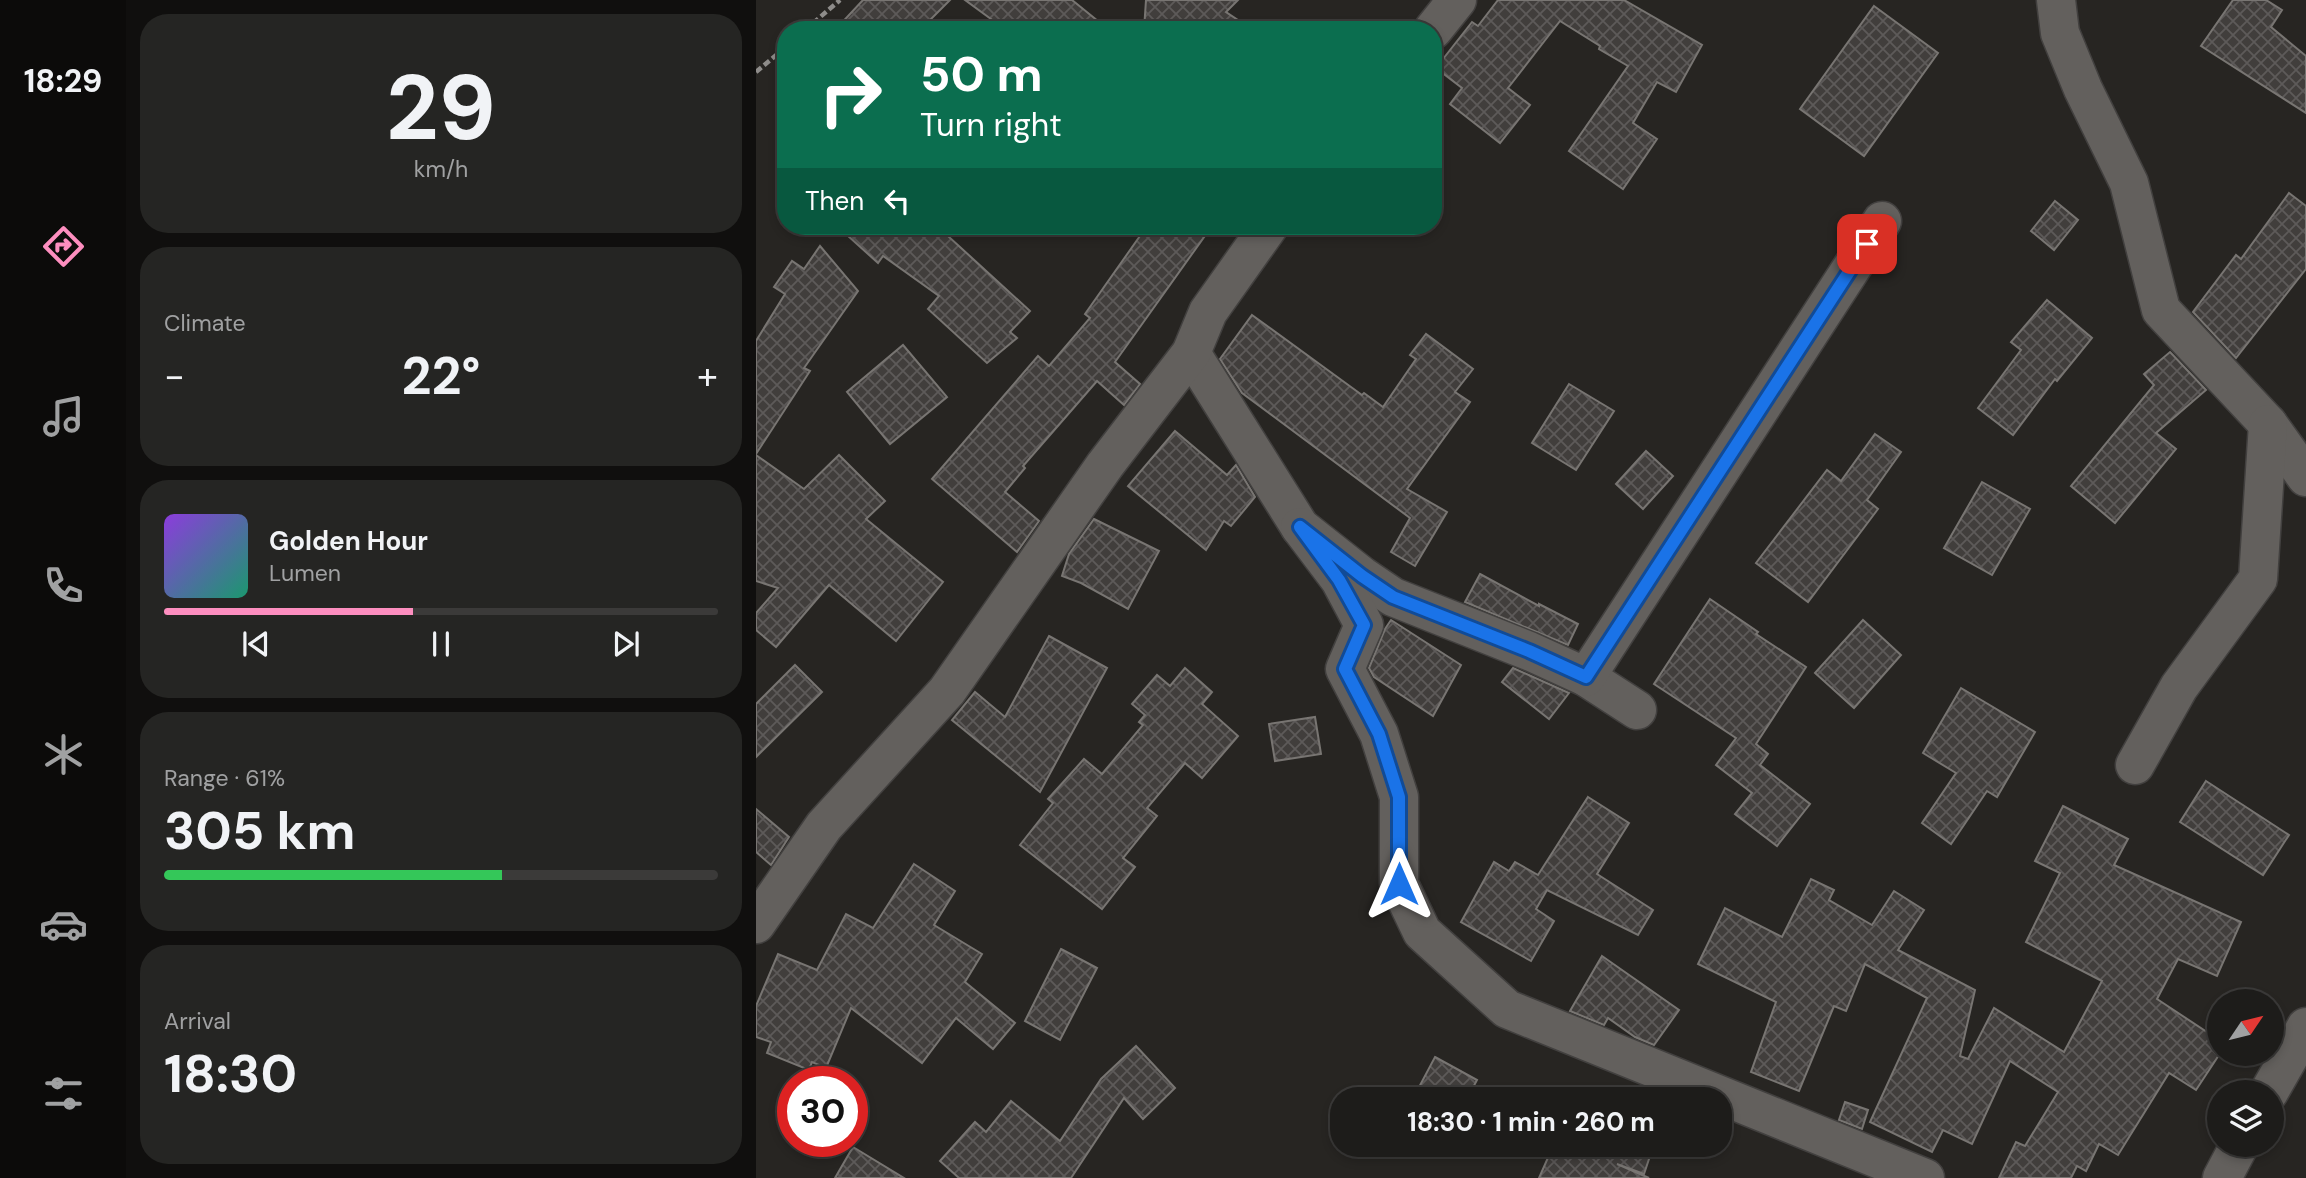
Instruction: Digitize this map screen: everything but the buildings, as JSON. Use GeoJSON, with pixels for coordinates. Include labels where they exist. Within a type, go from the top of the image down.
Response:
{"type":"FeatureCollection","features":[{"type":"Feature","properties":{"kind":"street"},"geometry":{"type":"LineString","coordinates":[[1440,21],[1457,0]]}},
{"type":"Feature","properties":{"kind":"street"},"geometry":{"type":"LineString","coordinates":[[2056,0],[2060,33],[2083,89],[2129,183],[2161,310],[2268,424],[2306,477]]}},
{"type":"Feature","properties":{"kind":"street"},"geometry":{"type":"LineString","coordinates":[[1586,677],[1882,221]]}},
{"type":"Feature","properties":{"kind":"street"},"geometry":{"type":"LineString","coordinates":[[756,924],[824,826],[947,691],[1105,465],[1191,353],[1208,312],[1263,235]]}},
{"type":"Feature","properties":{"kind":"street"},"geometry":{"type":"LineString","coordinates":[[1191,353],[1300,527],[1339,580],[1364,625],[1345,669],[1379,734],[1399,797],[1399,884],[1422,932],[1507,1009],[1925,1178]]}},
{"type":"Feature","properties":{"kind":"street"},"geometry":{"type":"LineString","coordinates":[[2135,765],[2179,687],[2258,579],[2268,424]]}},
{"type":"Feature","properties":{"kind":"street"},"geometry":{"type":"LineString","coordinates":[[1300,527],[1393,597],[1529,651],[1586,677],[1637,710]]}},
{"type":"Feature","properties":{"kind":"street"},"geometry":{"type":"LineString","coordinates":[[2276,1080],[2306,1027]]}},
{"type":"Feature","properties":{"kind":"path"},"geometry":{"type":"LineString","coordinates":[[816,21],[840,0]]}},
{"type":"Feature","properties":{"kind":"path"},"geometry":{"type":"LineString","coordinates":[[756,72],[777,54]]}},
{"type":"Feature","properties":{"kind":"route"},"geometry":{"type":"LineString","coordinates":[[1399,884],[1399,797],[1379,734],[1345,669],[1364,625],[1339,580],[1300,527],[1393,597],[1529,651],[1586,677],[1867,244]]}}]}
